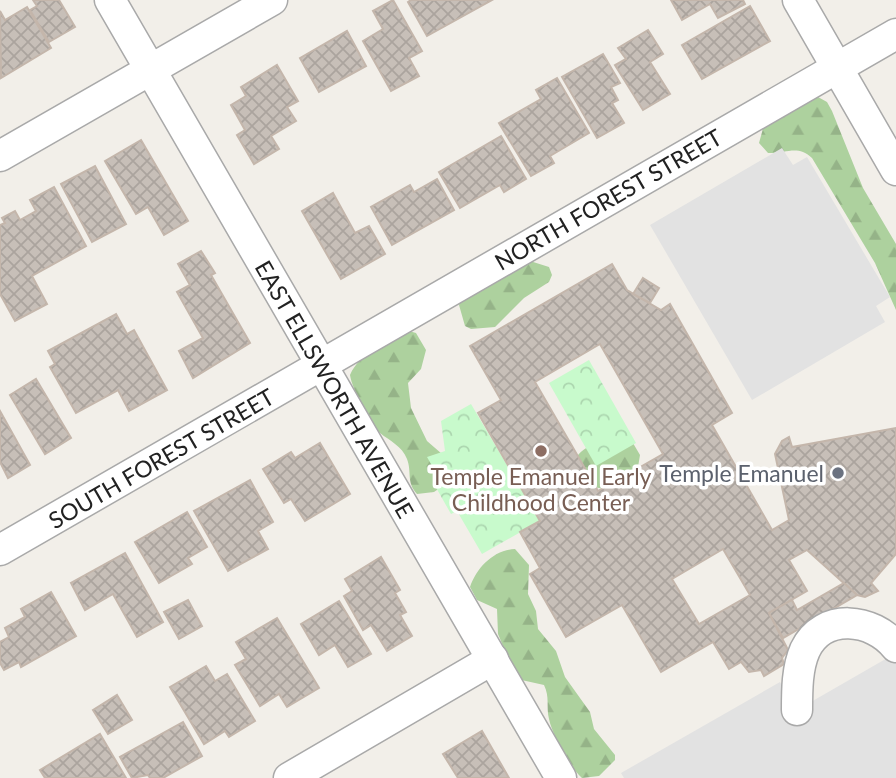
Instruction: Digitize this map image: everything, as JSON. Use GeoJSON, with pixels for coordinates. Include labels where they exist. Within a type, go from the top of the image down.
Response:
{"type":"FeatureCollection","features":[{"type":"Feature","properties":{"kind":"street","name":"EAST ELLSWORTH AVENUE"},"geometry":{"type":"LineString","coordinates":[[110,0],[561,778]]}},
{"type":"Feature","properties":{"kind":"street"},"geometry":{"type":"LineString","coordinates":[[0,156],[272,0]]}},
{"type":"Feature","properties":{"kind":"street"},"geometry":{"type":"LineString","coordinates":[[797,0],[896,170]]}},
{"type":"Feature","properties":{"kind":"street","name":"NORTH FOREST STREET"},"geometry":{"type":"LineString","coordinates":[[321,365],[896,34]]}},
{"type":"Feature","properties":{"kind":"street","name":"SOUTH FOREST STREET"},"geometry":{"type":"LineString","coordinates":[[0,550],[321,365]]}},
{"type":"Feature","properties":{"kind":"street"},"geometry":{"type":"LineString","coordinates":[[797,710],[800,668],[804,651],[814,636],[839,623],[868,625],[886,635],[896,647]]}},
{"type":"Feature","properties":{"kind":"street"},"geometry":{"type":"LineString","coordinates":[[289,778],[493,659]]}},
{"type":"Feature","properties":{"kind":"green space"},"geometry":{"type":"Polygon","coordinates":[[[818,97],[827,102],[832,111],[863,188],[896,244],[896,310],[875,263],[812,158],[801,151],[768,153],[759,143],[764,125],[803,99],[818,97]]]}},
{"type":"Feature","properties":{"kind":"green space"},"geometry":{"type":"Polygon","coordinates":[[[530,261],[549,267],[552,275],[549,282],[524,298],[495,327],[471,329],[465,326],[459,305],[462,297],[530,261]]]}},
{"type":"Feature","properties":{"kind":"green space"},"geometry":{"type":"Polygon","coordinates":[[[409,331],[416,333],[426,350],[421,369],[408,383],[411,408],[427,441],[442,454],[450,481],[434,492],[417,494],[410,481],[405,454],[371,422],[350,375],[360,360],[368,354],[409,331]]]}},
{"type":"Feature","properties":{"kind":"green space"},"geometry":{"type":"Polygon","coordinates":[[[589,360],[636,443],[596,466],[549,383],[589,360]]]}},
{"type":"Feature","properties":{"kind":"green space"},"geometry":{"type":"Polygon","coordinates":[[[471,404],[540,521],[482,554],[457,511],[451,514],[434,484],[440,480],[427,457],[445,451],[441,421],[471,404]]]}},
{"type":"Feature","properties":{"kind":"green space"},"geometry":{"type":"Polygon","coordinates":[[[630,438],[640,455],[637,473],[605,489],[593,487],[576,458],[593,445],[630,438]]]}},
{"type":"Feature","properties":{"kind":"green space"},"geometry":{"type":"Polygon","coordinates":[[[515,549],[529,565],[528,594],[536,611],[538,629],[556,651],[565,677],[590,712],[594,729],[615,755],[615,760],[599,776],[582,778],[572,767],[551,725],[544,685],[517,679],[498,634],[497,609],[477,600],[470,587],[487,561],[507,550],[515,549]]]}},
{"type":"Feature","properties":{"kind":"shaded area"},"geometry":{"type":"Polygon","coordinates":[[[782,148],[793,165],[807,157],[890,297],[876,306],[885,322],[752,400],[650,225],[782,148]]]}},
{"type":"Feature","properties":{"kind":"shaded area"},"geometry":{"type":"Polygon","coordinates":[[[896,653],[896,778],[624,778],[621,773],[780,682],[797,710],[896,653]]]}},
{"type":"Feature","properties":{"kind":"building"},"geometry":{"type":"Polygon","coordinates":[[[33,0],[59,0],[75,27],[49,42],[30,10],[37,6],[33,0]]]}},
{"type":"Feature","properties":{"kind":"building"},"geometry":{"type":"Polygon","coordinates":[[[393,0],[422,51],[409,58],[419,76],[391,91],[363,41],[383,29],[373,11],[393,0]]]}},
{"type":"Feature","properties":{"kind":"building"},"geometry":{"type":"Polygon","coordinates":[[[492,0],[427,36],[408,2],[492,0]]]}},
{"type":"Feature","properties":{"kind":"building"},"geometry":{"type":"Polygon","coordinates":[[[671,0],[743,0],[745,4],[718,18],[710,4],[682,20],[671,0]]]}},
{"type":"Feature","properties":{"kind":"building"},"geometry":{"type":"Polygon","coordinates":[[[750,6],[770,41],[702,79],[682,45],[750,6]]]}},
{"type":"Feature","properties":{"kind":"building"},"geometry":{"type":"Polygon","coordinates":[[[27,7],[51,48],[1,78],[0,11],[5,20],[27,7]]]}},
{"type":"Feature","properties":{"kind":"building"},"geometry":{"type":"Polygon","coordinates":[[[648,30],[663,54],[650,62],[670,94],[643,110],[615,65],[626,59],[618,48],[648,30]]]}},
{"type":"Feature","properties":{"kind":"building"},"geometry":{"type":"Polygon","coordinates":[[[347,31],[366,66],[319,92],[300,58],[347,31]]]}},
{"type":"Feature","properties":{"kind":"building"},"geometry":{"type":"Polygon","coordinates":[[[603,54],[620,83],[611,87],[618,100],[612,103],[624,123],[597,138],[562,77],[603,54]]]}},
{"type":"Feature","properties":{"kind":"building"},"geometry":{"type":"Polygon","coordinates":[[[277,65],[298,101],[287,107],[296,121],[271,136],[279,149],[254,164],[237,135],[245,130],[231,105],[246,96],[241,87],[277,65]]]}},
{"type":"Feature","properties":{"kind":"building"},"geometry":{"type":"Polygon","coordinates":[[[557,78],[589,133],[550,156],[554,163],[531,176],[499,123],[541,99],[536,90],[557,78]]]}},
{"type":"Feature","properties":{"kind":"building"},"geometry":{"type":"Polygon","coordinates":[[[501,136],[526,179],[504,192],[500,185],[460,208],[439,172],[501,136]]]}},
{"type":"Feature","properties":{"kind":"building"},"geometry":{"type":"Polygon","coordinates":[[[141,140],[188,221],[164,235],[148,207],[136,214],[105,161],[141,140]]]}},
{"type":"Feature","properties":{"kind":"building"},"geometry":{"type":"Polygon","coordinates":[[[95,166],[126,224],[92,242],[61,184],[95,166]]]}},
{"type":"Feature","properties":{"kind":"building"},"geometry":{"type":"Polygon","coordinates":[[[437,179],[454,210],[392,245],[371,207],[410,185],[414,192],[437,179]]]}},
{"type":"Feature","properties":{"kind":"building"},"geometry":{"type":"Polygon","coordinates":[[[54,187],[86,246],[32,276],[47,304],[15,321],[0,294],[0,225],[5,223],[2,218],[15,211],[20,220],[36,211],[30,200],[54,187]]]}},
{"type":"Feature","properties":{"kind":"building"},"geometry":{"type":"Polygon","coordinates":[[[333,193],[355,233],[369,226],[385,254],[341,279],[302,211],[333,193]]]}},
{"type":"Feature","properties":{"kind":"building"},"geometry":{"type":"Polygon","coordinates":[[[201,251],[215,273],[211,275],[250,343],[193,378],[179,351],[203,338],[177,292],[190,285],[178,264],[201,251]]]}},
{"type":"Feature","properties":{"kind":"building","name":"Temple Emanuel"},"geometry":{"type":"Polygon","coordinates":[[[612,264],[627,290],[661,310],[670,304],[732,413],[712,425],[772,530],[789,520],[775,454],[782,441],[789,437],[792,447],[896,428],[896,554],[871,583],[878,591],[865,597],[857,595],[807,550],[789,560],[807,591],[769,613],[788,650],[782,658],[784,664],[764,676],[761,670],[749,672],[741,662],[729,669],[713,642],[661,672],[622,605],[566,637],[530,574],[540,568],[520,532],[540,521],[478,413],[501,400],[470,346],[612,264]],[[600,344],[535,382],[598,491],[663,454],[600,344]],[[723,549],[672,579],[699,624],[750,595],[723,549]]]}},
{"type":"Feature","properties":{"kind":"building"},"geometry":{"type":"Polygon","coordinates":[[[643,278],[659,288],[650,303],[633,294],[643,278]]]}},
{"type":"Feature","properties":{"kind":"building"},"geometry":{"type":"Polygon","coordinates":[[[116,314],[127,334],[134,330],[167,390],[129,411],[118,390],[76,413],[50,367],[55,364],[48,351],[116,314]]]}},
{"type":"Feature","properties":{"kind":"building"},"geometry":{"type":"Polygon","coordinates":[[[36,379],[71,438],[45,454],[10,395],[36,379]]]}},
{"type":"Feature","properties":{"kind":"building"},"geometry":{"type":"Polygon","coordinates":[[[0,411],[30,465],[8,478],[0,462],[0,411]]]}},
{"type":"Feature","properties":{"kind":"building"},"geometry":{"type":"Polygon","coordinates":[[[320,443],[350,494],[305,521],[291,499],[284,503],[263,469],[291,452],[295,458],[320,443]]]}},
{"type":"Feature","properties":{"kind":"building"},"geometry":{"type":"Polygon","coordinates":[[[250,480],[273,522],[258,531],[268,549],[228,571],[194,511],[250,480]]]}},
{"type":"Feature","properties":{"kind":"building"},"geometry":{"type":"Polygon","coordinates":[[[187,512],[207,547],[188,558],[192,564],[159,583],[135,542],[187,512]]]}},
{"type":"Feature","properties":{"kind":"building"},"geometry":{"type":"Polygon","coordinates":[[[125,553],[163,622],[137,637],[113,594],[85,610],[71,583],[125,553]]]}},
{"type":"Feature","properties":{"kind":"building"},"geometry":{"type":"Polygon","coordinates":[[[381,557],[400,590],[395,593],[406,612],[400,615],[412,636],[387,651],[371,625],[363,630],[344,596],[352,591],[345,579],[381,557]]]}},
{"type":"Feature","properties":{"kind":"building"},"geometry":{"type":"Polygon","coordinates":[[[844,583],[857,595],[783,638],[769,613],[792,600],[797,610],[844,583]]]}},
{"type":"Feature","properties":{"kind":"building"},"geometry":{"type":"Polygon","coordinates":[[[51,592],[76,636],[21,667],[19,662],[4,670],[0,663],[0,642],[9,637],[5,628],[25,617],[21,609],[51,592]]]}},
{"type":"Feature","properties":{"kind":"building"},"geometry":{"type":"Polygon","coordinates":[[[188,600],[202,626],[179,639],[164,612],[188,600]]]}},
{"type":"Feature","properties":{"kind":"building"},"geometry":{"type":"Polygon","coordinates":[[[339,601],[371,654],[348,667],[335,645],[319,655],[301,624],[339,601]]]}},
{"type":"Feature","properties":{"kind":"building"},"geometry":{"type":"Polygon","coordinates":[[[277,618],[319,688],[287,707],[279,694],[260,706],[235,665],[246,659],[236,642],[277,618]]]}},
{"type":"Feature","properties":{"kind":"building"},"geometry":{"type":"Polygon","coordinates":[[[206,666],[215,681],[227,674],[255,721],[229,737],[225,731],[204,744],[170,687],[206,666]]]}},
{"type":"Feature","properties":{"kind":"building"},"geometry":{"type":"Polygon","coordinates":[[[117,695],[132,720],[108,734],[93,710],[117,695]]]}},
{"type":"Feature","properties":{"kind":"building"},"geometry":{"type":"Polygon","coordinates":[[[183,722],[202,756],[163,778],[150,778],[148,775],[132,778],[120,757],[183,722]]]}},
{"type":"Feature","properties":{"kind":"building"},"geometry":{"type":"Polygon","coordinates":[[[482,731],[509,778],[458,778],[443,754],[482,731]]]}},
{"type":"Feature","properties":{"kind":"building"},"geometry":{"type":"Polygon","coordinates":[[[100,734],[126,778],[45,778],[40,770],[100,734]]]}},
{"type":"Feature","properties":{"kind":"place","name":"Temple Emanuel Early Childhood Center"},"geometry":{"type":"Point","coordinates":[541,451]}},
{"type":"Feature","properties":{"kind":"place","name":"Temple Emanuel"},"geometry":{"type":"Point","coordinates":[838,473]}}]}
